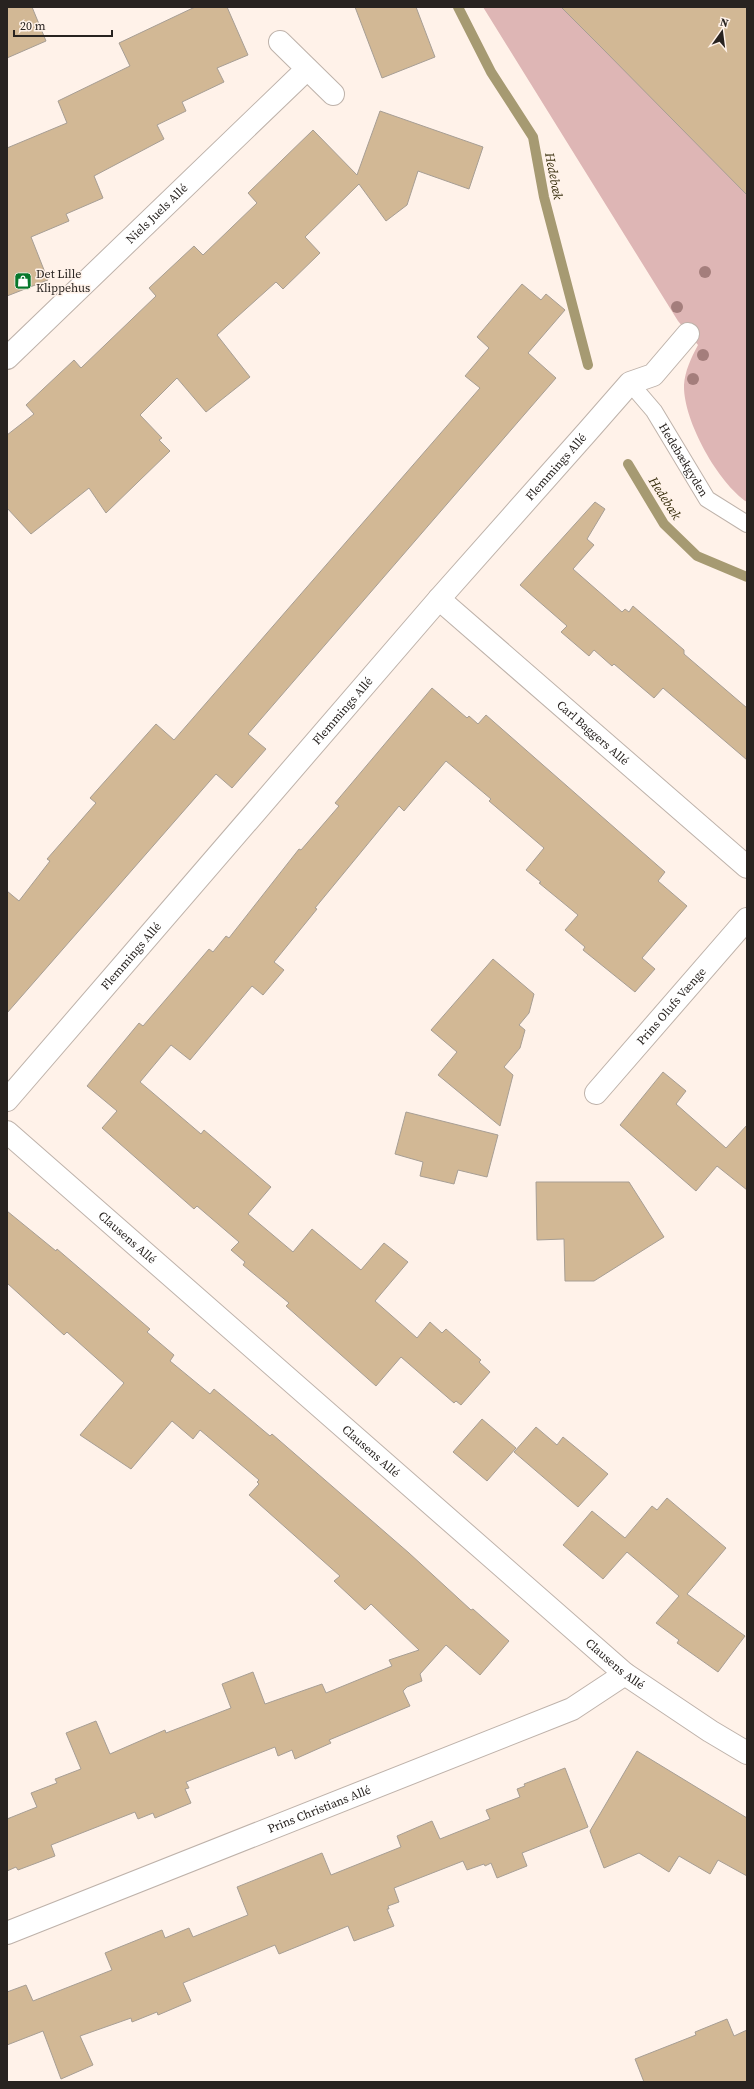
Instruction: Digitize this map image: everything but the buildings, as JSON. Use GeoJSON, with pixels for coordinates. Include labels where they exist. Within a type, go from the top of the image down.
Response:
{"type":"FeatureCollection","features":[{"type":"Feature","properties":{"kind":"street"},"geometry":{"type":"LineString","coordinates":[[280,42],[333,94]]}},
{"type":"Feature","properties":{"kind":"street","name":"Niels Juels Allé"},"geometry":{"type":"LineString","coordinates":[[7,358],[307,69]]}},
{"type":"Feature","properties":{"kind":"street","name":"Flemmings Allé"},"geometry":{"type":"LineString","coordinates":[[7,1100],[439,599],[630,383],[653,375],[688,334]]}},
{"type":"Feature","properties":{"kind":"street","name":"Carl Baggers Allé"},"geometry":{"type":"LineString","coordinates":[[439,599],[747,867]]}},
{"type":"Feature","properties":{"kind":"street","name":"Prins Olufs Vænge"},"geometry":{"type":"LineString","coordinates":[[596,1092],[747,919]]}},
{"type":"Feature","properties":{"kind":"street","name":"Clausens Allé"},"geometry":{"type":"LineString","coordinates":[[7,1132],[625,1674],[747,1753]]}},
{"type":"Feature","properties":{"kind":"street","name":"Prins Christians Allé"},"geometry":{"type":"LineString","coordinates":[[7,1933],[572,1709],[625,1674]]}},
{"type":"Feature","properties":{"kind":"lane","name":"Hedebækgyden"},"geometry":{"type":"LineString","coordinates":[[630,383],[654,411],[707,499],[747,524]]}},
{"type":"Feature","properties":{"kind":"shaded area"},"geometry":{"type":"Polygon","coordinates":[[[483,7],[747,7],[747,502],[725,481],[714,466],[704,450],[689,415],[685,399],[684,385],[689,365],[698,345],[678,321],[483,7]]]}},
{"type":"Feature","properties":{"kind":"waterway","name":"Hedebæk"},"geometry":{"type":"LineString","coordinates":[[458,7],[491,72],[533,137],[544,197],[588,365]]}},
{"type":"Feature","properties":{"kind":"waterway","name":"Hedebæk"},"geometry":{"type":"LineString","coordinates":[[628,464],[664,524],[697,556],[747,577]]}},
{"type":"Feature","properties":{"kind":"place","name":"Det Lille Klippehus"},"geometry":{"type":"Point","coordinates":[23,281]}}]}
